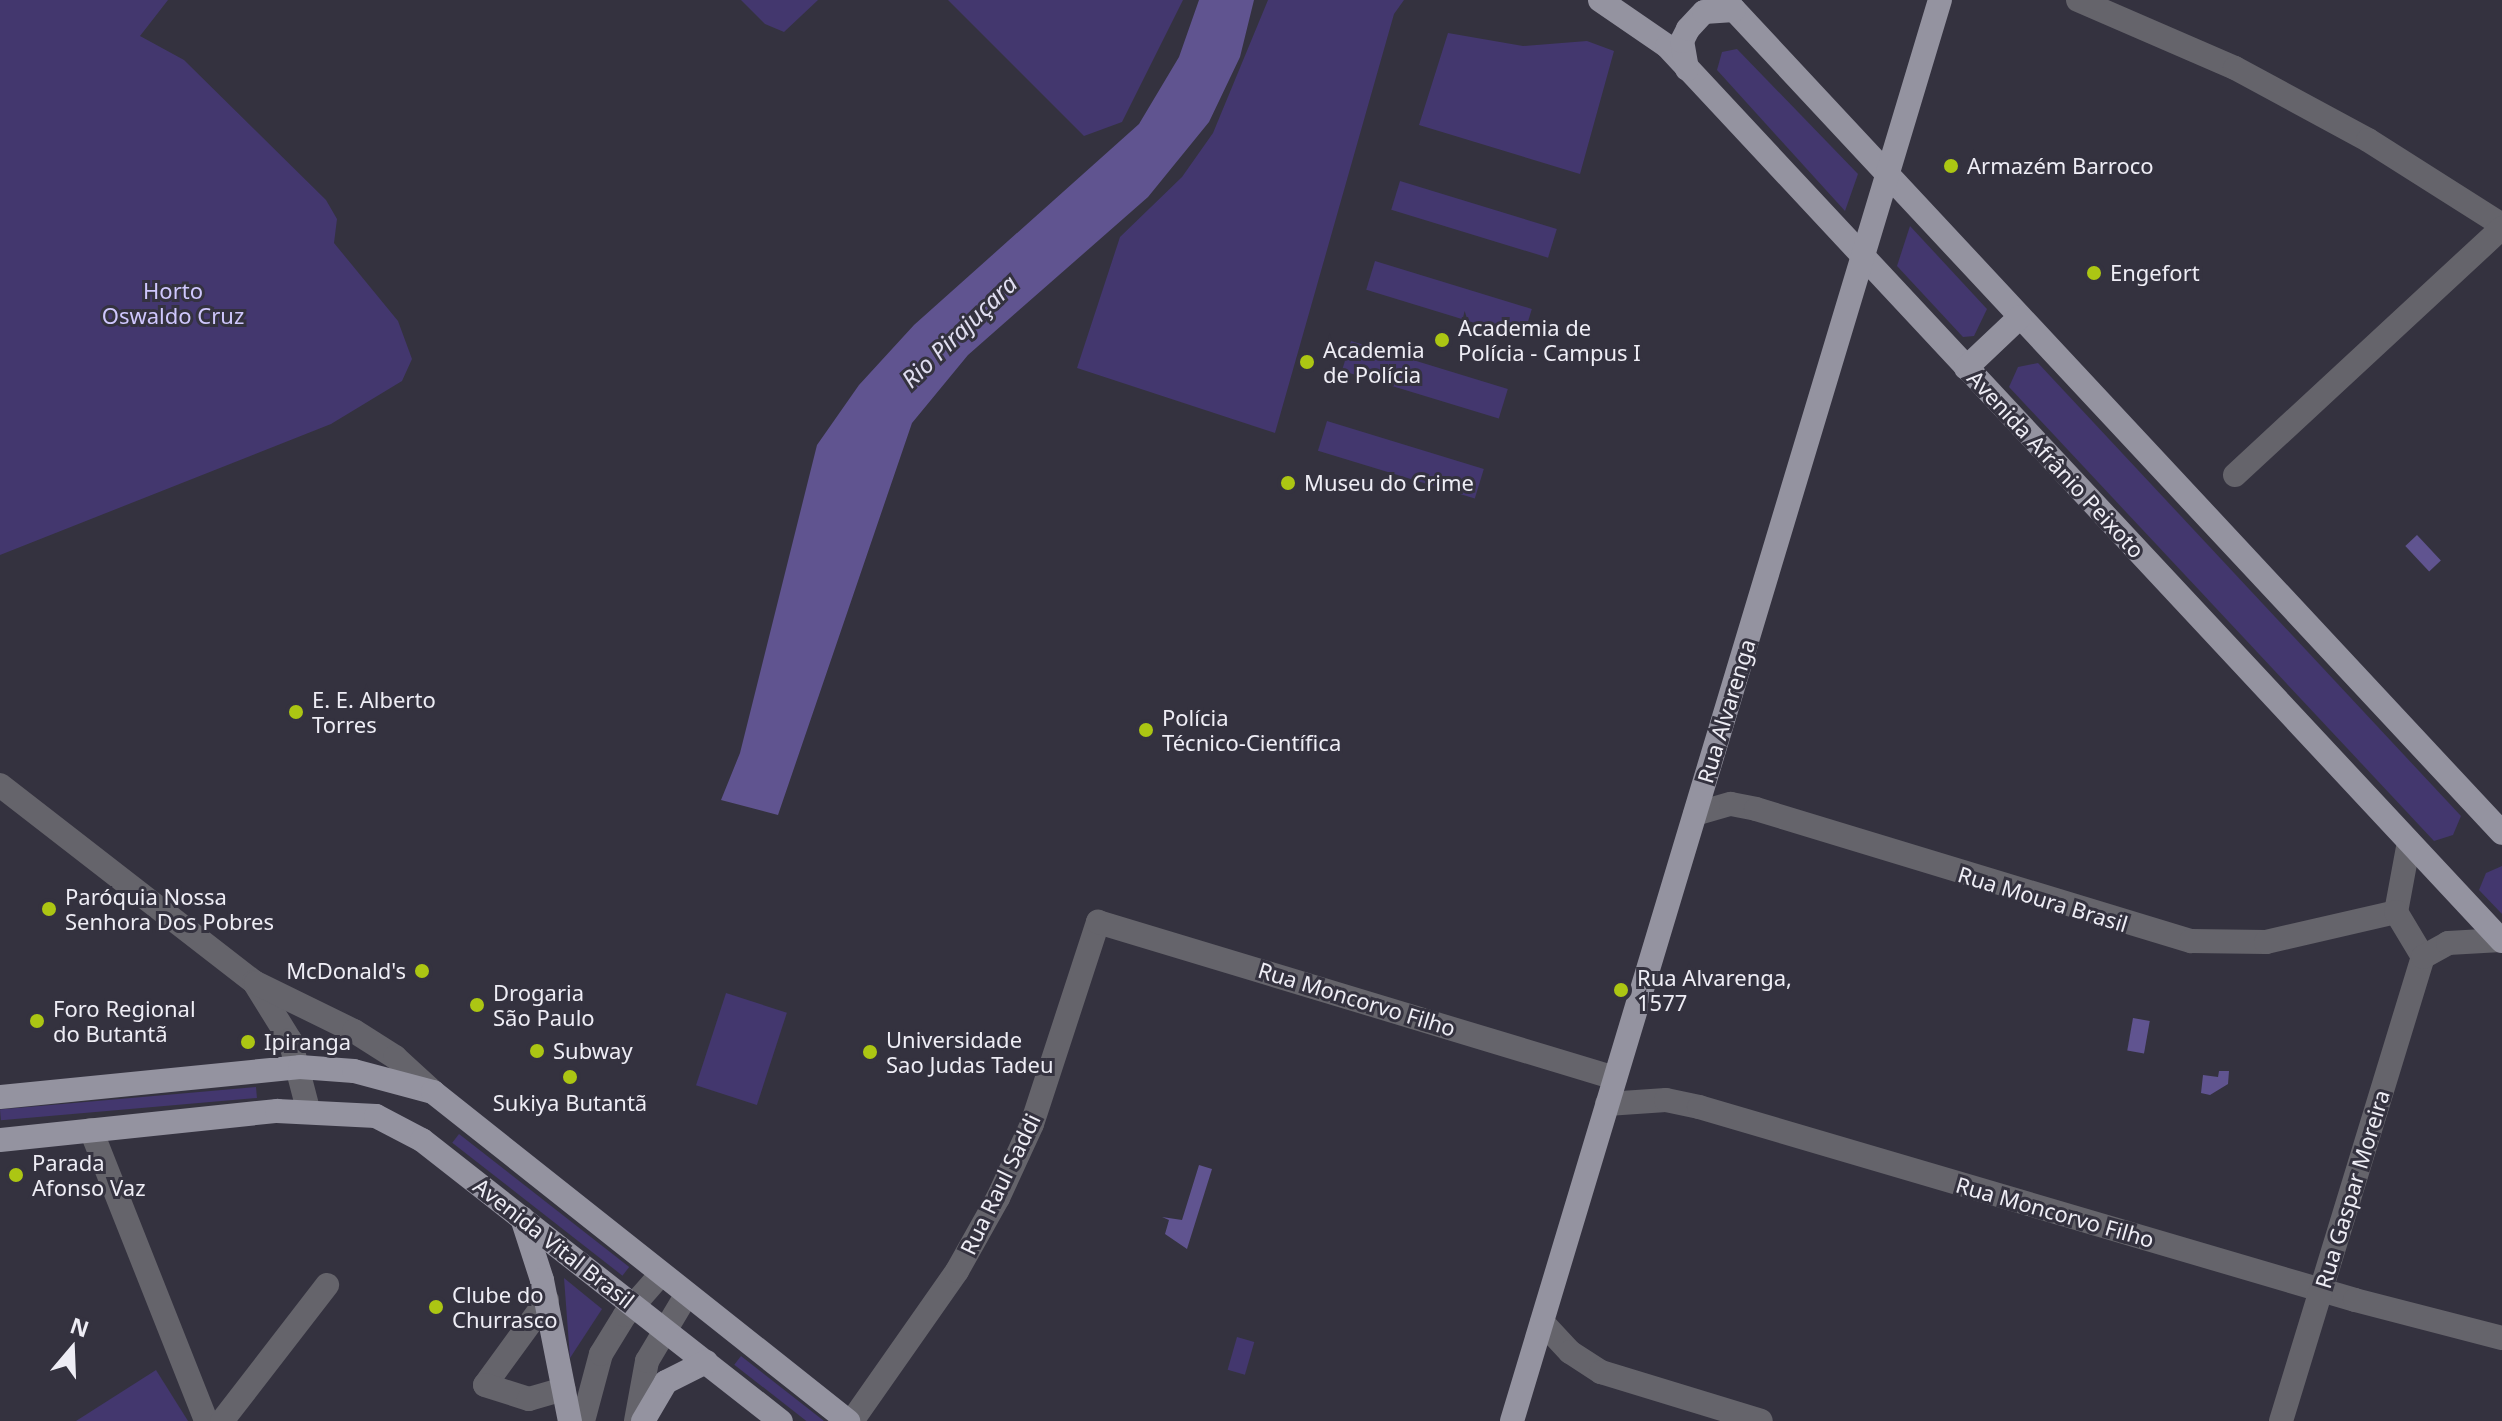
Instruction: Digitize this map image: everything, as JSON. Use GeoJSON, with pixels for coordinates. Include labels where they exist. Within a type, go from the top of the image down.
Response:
{"type":"FeatureCollection","features":[{"type":"Feature","properties":{"kind":"main road","name":"Avenida Afrânio Peixoto"},"geometry":{"type":"LineString","coordinates":[[1600,0],[1658,38],[2501,941]]}},
{"type":"Feature","properties":{"kind":"main road","name":"Rua Alvarenga"},"geometry":{"type":"LineString","coordinates":[[1512,1421],[1940,0]]}},
{"type":"Feature","properties":{"kind":"main road"},"geometry":{"type":"LineString","coordinates":[[1687,69],[1682,41],[1688,29],[1704,12],[1729,5],[2502,833]]}},
{"type":"Feature","properties":{"kind":"main road"},"geometry":{"type":"LineString","coordinates":[[1966,368],[2020,317]]}},
{"type":"Feature","properties":{"kind":"main road"},"geometry":{"type":"LineString","coordinates":[[0,1097],[300,1067]]}},
{"type":"Feature","properties":{"kind":"main road","name":"Avenida Vital Brasil"},"geometry":{"type":"LineString","coordinates":[[300,1067],[354,1071],[433,1092],[850,1421]]}},
{"type":"Feature","properties":{"kind":"main road","name":"Avenida Vital Brasil"},"geometry":{"type":"LineString","coordinates":[[0,1140],[308,1109],[360,1112],[397,1124],[781,1421]]}},
{"type":"Feature","properties":{"kind":"main road"},"geometry":{"type":"LineString","coordinates":[[522,1218],[547,1300],[570,1421]]}},
{"type":"Feature","properties":{"kind":"main road"},"geometry":{"type":"LineString","coordinates":[[643,1421],[666,1382],[706,1362]]}},
{"type":"Feature","properties":{"kind":"street"},"geometry":{"type":"LineString","coordinates":[[2078,0],[2235,68],[2403,160],[2502,227],[2235,475]]}},
{"type":"Feature","properties":{"kind":"street","name":"Avenida Vital Brasil"},"geometry":{"type":"LineString","coordinates":[[0,785],[254,982],[347,1026],[395,1057],[433,1092]]}},
{"type":"Feature","properties":{"kind":"street","name":"Rua Moura Brasil"},"geometry":{"type":"LineString","coordinates":[[1695,814],[1715,805],[1756,809],[2191,941],[2266,942],[2396,912]]}},
{"type":"Feature","properties":{"kind":"street"},"geometry":{"type":"LineString","coordinates":[[2409,842],[2396,912],[2423,957],[2448,943],[2501,941]]}},
{"type":"Feature","properties":{"kind":"street","name":"Rua Moncorvo Filho"},"geometry":{"type":"LineString","coordinates":[[1098,922],[1615,1078]]}},
{"type":"Feature","properties":{"kind":"street","name":"Rua Raul Saddi"},"geometry":{"type":"LineString","coordinates":[[850,1421],[957,1271],[998,1198],[1032,1124],[1098,922]]}},
{"type":"Feature","properties":{"kind":"street","name":"Rua Gaspar Moreira"},"geometry":{"type":"LineString","coordinates":[[2281,1421],[2423,957]]}},
{"type":"Feature","properties":{"kind":"street","name":"Avenida Vital Brasil"},"geometry":{"type":"LineString","coordinates":[[254,982],[281,1017],[300,1067]]}},
{"type":"Feature","properties":{"kind":"street"},"geometry":{"type":"LineString","coordinates":[[300,1067],[308,1109]]}},
{"type":"Feature","properties":{"kind":"street","name":"Rua Moncorvo Filho"},"geometry":{"type":"LineString","coordinates":[[1607,1104],[1666,1100],[1699,1107],[2321,1290],[2502,1338]]}},
{"type":"Feature","properties":{"kind":"street"},"geometry":{"type":"LineString","coordinates":[[91,1130],[206,1421]]}},
{"type":"Feature","properties":{"kind":"street"},"geometry":{"type":"LineString","coordinates":[[583,1421],[601,1354],[661,1274]]}},
{"type":"Feature","properties":{"kind":"street"},"geometry":{"type":"LineString","coordinates":[[222,1421],[327,1285]]}},
{"type":"Feature","properties":{"kind":"street"},"geometry":{"type":"LineString","coordinates":[[636,1421],[640,1381],[662,1328],[687,1294]]}},
{"type":"Feature","properties":{"kind":"street"},"geometry":{"type":"LineString","coordinates":[[547,1300],[485,1385],[529,1399],[564,1389]]}},
{"type":"Feature","properties":{"kind":"street"},"geometry":{"type":"LineString","coordinates":[[1542,1322],[1570,1352],[1601,1372],[1761,1421]]}},
{"type":"Feature","properties":{"kind":"green space","name":"Horto Oswaldo Cruz"},"geometry":{"type":"Polygon","coordinates":[[[0,0],[168,0],[140,36],[184,60],[326,200],[337,219],[334,243],[398,321],[412,359],[402,381],[331,424],[0,555],[0,0]]]}},
{"type":"Feature","properties":{"kind":"green space"},"geometry":{"type":"Polygon","coordinates":[[[741,0],[818,0],[784,32],[765,24],[741,0]]]}},
{"type":"Feature","properties":{"kind":"green space"},"geometry":{"type":"Polygon","coordinates":[[[948,0],[1183,0],[1122,122],[1084,136],[948,0]]]}},
{"type":"Feature","properties":{"kind":"green space"},"geometry":{"type":"Polygon","coordinates":[[[1268,0],[1404,0],[1394,14],[1275,433],[1077,368],[1120,237],[1182,177],[1213,133],[1268,0]]]}},
{"type":"Feature","properties":{"kind":"green space"},"geometry":{"type":"Polygon","coordinates":[[[1448,33],[1523,46],[1587,41],[1614,51],[1580,174],[1419,125],[1448,33]]]}},
{"type":"Feature","properties":{"kind":"green space"},"geometry":{"type":"Polygon","coordinates":[[[1737,49],[1858,174],[1845,211],[1717,70],[1722,52],[1737,49]]]}},
{"type":"Feature","properties":{"kind":"green space"},"geometry":{"type":"Polygon","coordinates":[[[1400,181],[1557,229],[1548,258],[1391,210],[1400,181]]]}},
{"type":"Feature","properties":{"kind":"green space"},"geometry":{"type":"Polygon","coordinates":[[[1910,226],[1987,309],[1974,336],[1963,337],[1897,266],[1910,226]]]}},
{"type":"Feature","properties":{"kind":"green space"},"geometry":{"type":"Polygon","coordinates":[[[1375,261],[1532,309],[1523,338],[1366,290],[1375,261]]]}},
{"type":"Feature","properties":{"kind":"green space"},"geometry":{"type":"Polygon","coordinates":[[[1351,341],[1508,389],[1499,419],[1342,371],[1351,341]]]}},
{"type":"Feature","properties":{"kind":"green space"},"geometry":{"type":"Polygon","coordinates":[[[2038,363],[2461,816],[2453,835],[2434,841],[2009,387],[2018,367],[2038,363]]]}},
{"type":"Feature","properties":{"kind":"green space"},"geometry":{"type":"Polygon","coordinates":[[[1327,421],[1484,469],[1475,499],[1318,451],[1327,421]]]}},
{"type":"Feature","properties":{"kind":"green space"},"geometry":{"type":"Polygon","coordinates":[[[2502,866],[2502,914],[2479,890],[2486,873],[2502,866]]]}},
{"type":"Feature","properties":{"kind":"green space"},"geometry":{"type":"Polygon","coordinates":[[[726,993],[787,1013],[757,1105],[696,1085],[726,993]]]}},
{"type":"Feature","properties":{"kind":"green space"},"geometry":{"type":"Polygon","coordinates":[[[256,1087],[257,1098],[1,1120],[0,1109],[256,1087]]]}},
{"type":"Feature","properties":{"kind":"green space"},"geometry":{"type":"Polygon","coordinates":[[[459,1134],[629,1267],[622,1276],[452,1143],[459,1134]]]}},
{"type":"Feature","properties":{"kind":"green space"},"geometry":{"type":"Polygon","coordinates":[[[564,1278],[602,1309],[570,1358],[564,1278]]]}},
{"type":"Feature","properties":{"kind":"green space"},"geometry":{"type":"Polygon","coordinates":[[[1237,1337],[1254,1342],[1245,1375],[1228,1370],[1237,1337]]]}},
{"type":"Feature","properties":{"kind":"green space"},"geometry":{"type":"Polygon","coordinates":[[[741,1356],[824,1421],[806,1421],[734,1365],[741,1356]]]}},
{"type":"Feature","properties":{"kind":"green space"},"geometry":{"type":"Polygon","coordinates":[[[156,1370],[188,1421],[76,1421],[156,1370]]]}},
{"type":"Feature","properties":{"kind":"water","name":"Rio Pirajuçara"},"geometry":{"type":"Polygon","coordinates":[[[1199,0],[1254,0],[1240,57],[1209,122],[1148,197],[968,355],[912,423],[778,815],[721,800],[740,753],[817,445],[859,385],[914,325],[1139,124],[1179,57],[1199,0]]]}},
{"type":"Feature","properties":{"kind":"water"},"geometry":{"type":"Polygon","coordinates":[[[2417,535],[2441,561],[2429,572],[2405,546],[2417,535]]]}},
{"type":"Feature","properties":{"kind":"water"},"geometry":{"type":"Polygon","coordinates":[[[2133,1018],[2150,1021],[2144,1053],[2127,1050],[2133,1018]]]}},
{"type":"Feature","properties":{"kind":"water"},"geometry":{"type":"Polygon","coordinates":[[[2219,1071],[2229,1071],[2228,1084],[2210,1095],[2201,1093],[2203,1075],[2218,1077],[2219,1071]]]}},
{"type":"Feature","properties":{"kind":"water"},"geometry":{"type":"Polygon","coordinates":[[[1199,1165],[1212,1169],[1187,1249],[1165,1234],[1169,1220],[1162,1217],[1182,1220],[1199,1165]]]}},
{"type":"Feature","properties":{"kind":"place","name":"Armazém Barroco"},"geometry":{"type":"Point","coordinates":[1951,166]}},
{"type":"Feature","properties":{"kind":"place","name":"Engefort"},"geometry":{"type":"Point","coordinates":[2094,273]}},
{"type":"Feature","properties":{"kind":"place","name":"Academia de Polícia - Campus I"},"geometry":{"type":"Point","coordinates":[1442,340]}},
{"type":"Feature","properties":{"kind":"place","name":"Academia de Polícia"},"geometry":{"type":"Point","coordinates":[1307,362]}},
{"type":"Feature","properties":{"kind":"place","name":"Museu do Crime"},"geometry":{"type":"Point","coordinates":[1288,483]}},
{"type":"Feature","properties":{"kind":"place","name":"E. E. Alberto Torres"},"geometry":{"type":"Point","coordinates":[296,712]}},
{"type":"Feature","properties":{"kind":"place","name":"Polícia Técnico-Científica"},"geometry":{"type":"Point","coordinates":[1146,730]}},
{"type":"Feature","properties":{"kind":"place","name":"Paróquia Nossa Senhora Dos Pobres"},"geometry":{"type":"Point","coordinates":[49,909]}},
{"type":"Feature","properties":{"kind":"place","name":"McDonald's"},"geometry":{"type":"Point","coordinates":[422,971]}},
{"type":"Feature","properties":{"kind":"place","name":"Rua Alvarenga, 1577"},"geometry":{"type":"Point","coordinates":[1621,990]}},
{"type":"Feature","properties":{"kind":"place","name":"Drogaria São Paulo"},"geometry":{"type":"Point","coordinates":[477,1005]}},
{"type":"Feature","properties":{"kind":"place","name":"Foro Regional do Butantã"},"geometry":{"type":"Point","coordinates":[37,1021]}},
{"type":"Feature","properties":{"kind":"place","name":"Ipiranga"},"geometry":{"type":"Point","coordinates":[248,1042]}},
{"type":"Feature","properties":{"kind":"place","name":"Subway"},"geometry":{"type":"Point","coordinates":[537,1051]}},
{"type":"Feature","properties":{"kind":"place","name":"Universidade Sao Judas Tadeu"},"geometry":{"type":"Point","coordinates":[870,1052]}},
{"type":"Feature","properties":{"kind":"place","name":"Sukiya Butantã"},"geometry":{"type":"Point","coordinates":[570,1077]}},
{"type":"Feature","properties":{"kind":"place","name":"Parada Afonso Vaz"},"geometry":{"type":"Point","coordinates":[16,1175]}},
{"type":"Feature","properties":{"kind":"place","name":"Clube do Churrasco"},"geometry":{"type":"Point","coordinates":[436,1307]}}]}
